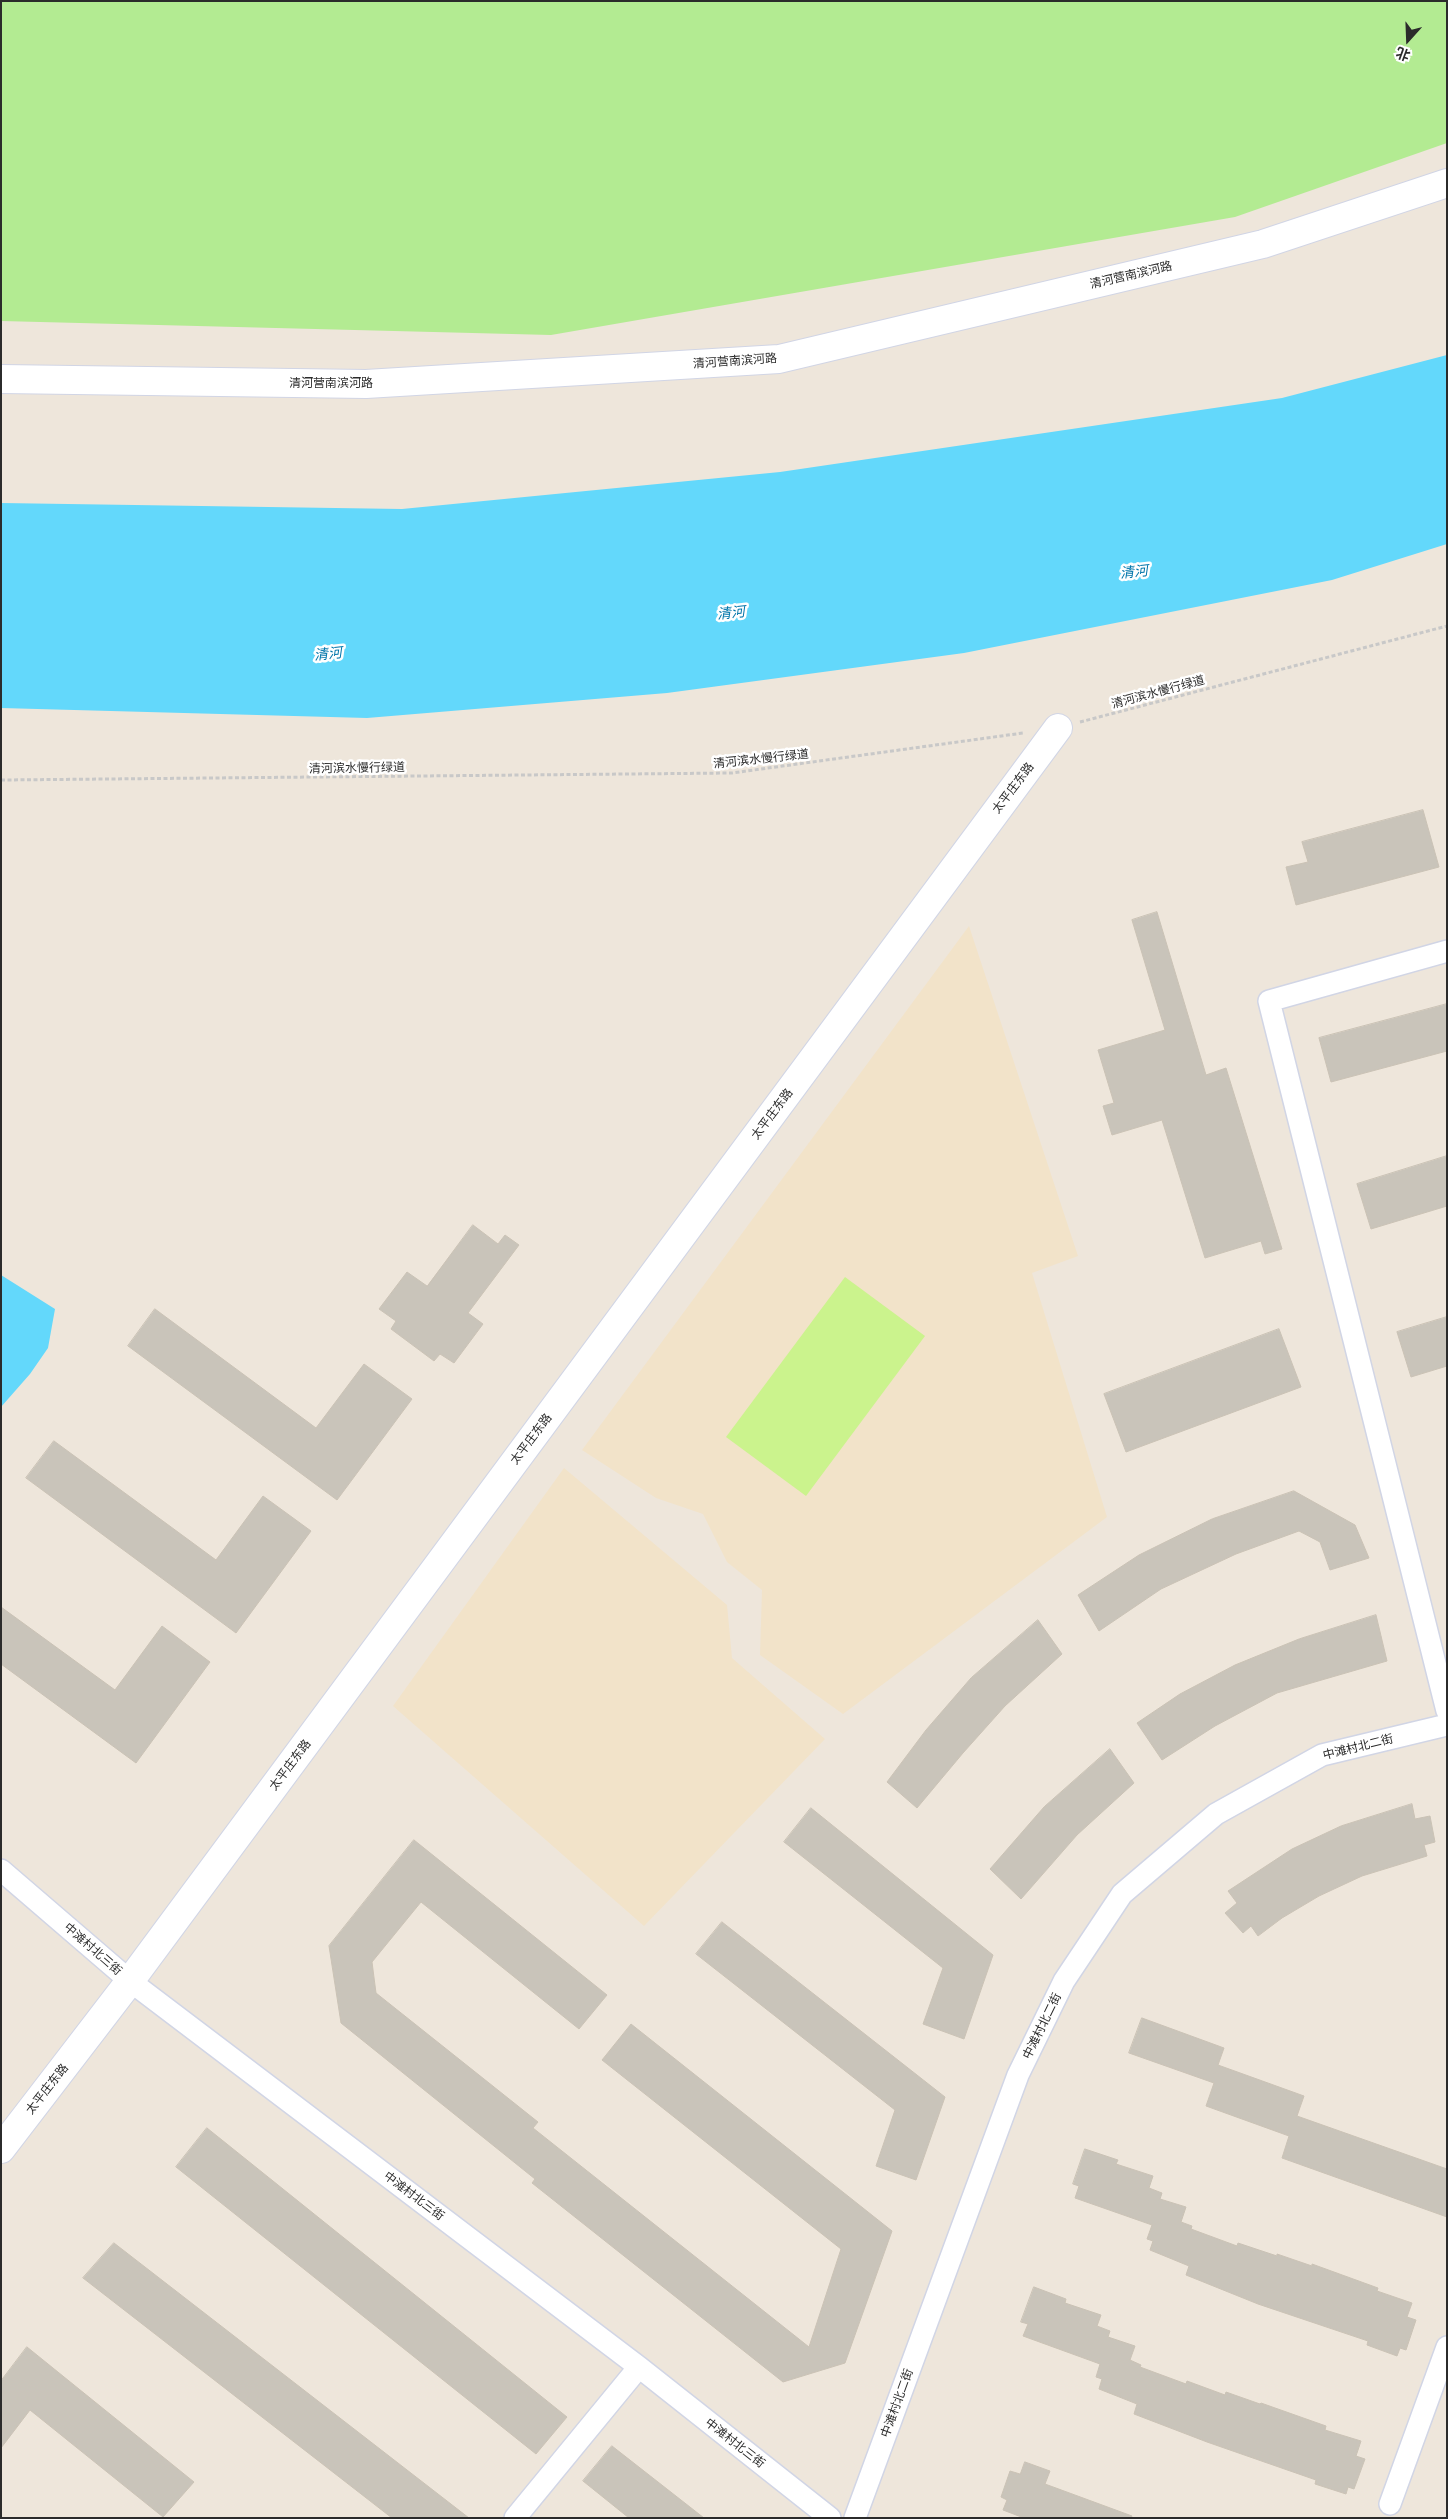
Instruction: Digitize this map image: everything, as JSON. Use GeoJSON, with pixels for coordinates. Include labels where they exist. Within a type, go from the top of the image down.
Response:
{"type":"FeatureCollection","features":[{"type":"Feature","properties":{"kind":"street","name":"清河营南滨河路"},"geometry":{"type":"LineString","coordinates":[[1,379],[366,384],[778,359],[1263,244],[1447,183]]}},
{"type":"Feature","properties":{"kind":"street","name":"太平庄东路"},"geometry":{"type":"LineString","coordinates":[[1,2149],[130,1981],[1058,728]]}},
{"type":"Feature","properties":{"kind":"street"},"geometry":{"type":"LineString","coordinates":[[1447,952],[1269,1001],[1447,1711]]}},
{"type":"Feature","properties":{"kind":"street","name":"中滩村北二街"},"geometry":{"type":"LineString","coordinates":[[855,2518],[1018,2075],[1064,1981],[1122,1894],[1216,1814],[1322,1755],[1447,1725]]}},
{"type":"Feature","properties":{"kind":"street","name":"中滩村北三街"},"geometry":{"type":"LineString","coordinates":[[1,1870],[130,1981],[639,2367],[830,2518]]}},
{"type":"Feature","properties":{"kind":"street"},"geometry":{"type":"LineString","coordinates":[[1390,2504],[1447,2347]]}},
{"type":"Feature","properties":{"kind":"street"},"geometry":{"type":"LineString","coordinates":[[515,2518],[639,2367]]}},
{"type":"Feature","properties":{"kind":"path","name":"清河滨水慢行绿道"},"geometry":{"type":"LineString","coordinates":[[1,780],[732,773],[1058,728],[1447,626]]}},
{"type":"Feature","properties":{"kind":"shaded area"},"geometry":{"type":"Polygon","coordinates":[[[969,926],[1078,1256],[1032,1273],[1107,1517],[843,1714],[760,1655],[762,1590],[727,1562],[703,1514],[656,1498],[582,1450],[969,926]]]}},
{"type":"Feature","properties":{"kind":"shaded area"},"geometry":{"type":"Polygon","coordinates":[[[564,1468],[727,1605],[732,1658],[825,1739],[644,1926],[393,1706],[564,1468]]]}},
{"type":"Feature","properties":{"kind":"green space"},"geometry":{"type":"Polygon","coordinates":[[[1,1],[1447,1],[1447,143],[1235,217],[551,335],[1,321],[1,1]]]}},
{"type":"Feature","properties":{"kind":"green space"},"geometry":{"type":"Polygon","coordinates":[[[845,1277],[925,1336],[806,1496],[726,1437],[845,1277]]]}},
{"type":"Feature","properties":{"kind":"water","name":"清河"},"geometry":{"type":"Polygon","coordinates":[[[1447,355],[1447,544],[1332,580],[964,653],[667,693],[367,718],[1,708],[1,503],[402,509],[780,472],[1282,398],[1447,355]]]}},
{"type":"Feature","properties":{"kind":"water"},"geometry":{"type":"Polygon","coordinates":[[[1,1275],[55,1309],[48,1348],[30,1374],[1,1407],[1,1275]]]}},
{"type":"Feature","properties":{"kind":"building"},"geometry":{"type":"Polygon","coordinates":[[[1423,810],[1439,867],[1296,905],[1286,867],[1308,862],[1302,842],[1423,810]]]}},
{"type":"Feature","properties":{"kind":"building"},"geometry":{"type":"Polygon","coordinates":[[[1157,912],[1206,1075],[1226,1068],[1282,1249],[1265,1254],[1261,1241],[1205,1258],[1162,1120],[1112,1135],[1103,1106],[1114,1103],[1098,1050],[1165,1030],[1132,920],[1157,912]]]}},
{"type":"Feature","properties":{"kind":"building"},"geometry":{"type":"Polygon","coordinates":[[[1447,1004],[1447,1051],[1331,1082],[1319,1038],[1447,1004]]]}},
{"type":"Feature","properties":{"kind":"building"},"geometry":{"type":"Polygon","coordinates":[[[1447,1156],[1447,1206],[1371,1229],[1357,1184],[1447,1156]]]}},
{"type":"Feature","properties":{"kind":"building"},"geometry":{"type":"Polygon","coordinates":[[[473,1225],[498,1244],[505,1235],[519,1245],[468,1313],[483,1324],[454,1363],[440,1354],[434,1361],[391,1329],[396,1321],[379,1309],[407,1272],[427,1286],[473,1225]]]}},
{"type":"Feature","properties":{"kind":"building"},"geometry":{"type":"Polygon","coordinates":[[[155,1309],[316,1428],[364,1364],[412,1399],[337,1500],[128,1346],[155,1309]]]}},
{"type":"Feature","properties":{"kind":"building"},"geometry":{"type":"Polygon","coordinates":[[[1447,1317],[1447,1366],[1411,1377],[1397,1332],[1447,1317]]]}},
{"type":"Feature","properties":{"kind":"building"},"geometry":{"type":"Polygon","coordinates":[[[1279,1329],[1301,1387],[1126,1452],[1104,1394],[1279,1329]]]}},
{"type":"Feature","properties":{"kind":"building"},"geometry":{"type":"Polygon","coordinates":[[[54,1441],[216,1560],[263,1496],[311,1531],[236,1633],[26,1478],[54,1441]]]}},
{"type":"Feature","properties":{"kind":"building"},"geometry":{"type":"Polygon","coordinates":[[[1294,1491],[1355,1525],[1369,1558],[1330,1570],[1320,1542],[1299,1531],[1236,1554],[1161,1589],[1099,1631],[1078,1595],[1139,1555],[1212,1519],[1294,1491]]]}},
{"type":"Feature","properties":{"kind":"building"},"geometry":{"type":"Polygon","coordinates":[[[1,1607],[115,1690],[162,1626],[210,1662],[136,1763],[1,1664],[1,1607]]]}},
{"type":"Feature","properties":{"kind":"building"},"geometry":{"type":"Polygon","coordinates":[[[1376,1615],[1387,1661],[1277,1693],[1215,1726],[1162,1760],[1137,1723],[1180,1694],[1235,1665],[1299,1639],[1376,1615]]]}},
{"type":"Feature","properties":{"kind":"building"},"geometry":{"type":"Polygon","coordinates":[[[1038,1620],[1062,1654],[1005,1706],[917,1808],[887,1782],[926,1730],[971,1678],[1038,1620]]]}},
{"type":"Feature","properties":{"kind":"building"},"geometry":{"type":"Polygon","coordinates":[[[1110,1749],[1134,1783],[1077,1835],[1021,1899],[990,1869],[1044,1807],[1110,1749]]]}},
{"type":"Feature","properties":{"kind":"building"},"geometry":{"type":"Polygon","coordinates":[[[1412,1804],[1415,1819],[1430,1816],[1435,1842],[1424,1845],[1427,1856],[1362,1876],[1319,1896],[1282,1918],[1258,1936],[1251,1926],[1243,1933],[1225,1913],[1237,1903],[1228,1891],[1292,1849],[1341,1826],[1412,1804]]]}},
{"type":"Feature","properties":{"kind":"building"},"geometry":{"type":"Polygon","coordinates":[[[811,1808],[993,1955],[964,2039],[923,2024],[943,1968],[784,1842],[811,1808]]]}},
{"type":"Feature","properties":{"kind":"building"},"geometry":{"type":"Polygon","coordinates":[[[414,1840],[607,1995],[579,2029],[421,1902],[372,1962],[376,1993],[538,2122],[533,2128],[809,2347],[841,2249],[602,2060],[631,2024],[892,2231],[845,2363],[783,2382],[532,2183],[535,2179],[341,2023],[329,1946],[414,1840]]]}},
{"type":"Feature","properties":{"kind":"building"},"geometry":{"type":"Polygon","coordinates":[[[722,1922],[945,2097],[916,2180],[876,2166],[895,2110],[696,1954],[722,1922]]]}},
{"type":"Feature","properties":{"kind":"building"},"geometry":{"type":"Polygon","coordinates":[[[1142,2018],[1224,2048],[1218,2065],[1304,2096],[1297,2116],[1447,2169],[1447,2217],[1282,2158],[1289,2136],[1206,2106],[1214,2083],[1129,2053],[1142,2018]]]}},
{"type":"Feature","properties":{"kind":"building"},"geometry":{"type":"Polygon","coordinates":[[[207,2128],[567,2417],[536,2454],[176,2167],[207,2128]]]}},
{"type":"Feature","properties":{"kind":"building"},"geometry":{"type":"Polygon","coordinates":[[[1085,2149],[1118,2160],[1116,2164],[1153,2176],[1149,2188],[1162,2193],[1160,2199],[1186,2207],[1181,2222],[1192,2226],[1191,2229],[1237,2246],[1238,2243],[1312,2266],[1312,2264],[1378,2288],[1377,2291],[1412,2303],[1407,2317],[1416,2320],[1406,2350],[1400,2348],[1397,2356],[1367,2345],[1368,2341],[1258,2304],[1186,2275],[1189,2266],[1150,2250],[1153,2241],[1147,2239],[1152,2225],[1075,2198],[1079,2186],[1073,2184],[1085,2149]]]}},
{"type":"Feature","properties":{"kind":"building"},"geometry":{"type":"Polygon","coordinates":[[[114,2243],[469,2518],[392,2518],[83,2278],[114,2243]]]}},
{"type":"Feature","properties":{"kind":"building"},"geometry":{"type":"Polygon","coordinates":[[[1034,2287],[1066,2299],[1065,2303],[1101,2315],[1097,2326],[1110,2331],[1108,2337],[1135,2346],[1130,2360],[1141,2365],[1140,2367],[1186,2384],[1187,2381],[1225,2395],[1226,2392],[1261,2403],[1326,2426],[1325,2430],[1361,2441],[1356,2456],[1365,2459],[1354,2489],[1348,2487],[1346,2494],[1315,2484],[1316,2480],[1134,2414],[1137,2404],[1099,2389],[1102,2379],[1096,2377],[1100,2364],[1023,2336],[1028,2324],[1021,2322],[1034,2287]]]}},
{"type":"Feature","properties":{"kind":"building"},"geometry":{"type":"Polygon","coordinates":[[[27,2347],[194,2482],[163,2517],[30,2410],[1,2448],[1,2381],[27,2347]]]}},
{"type":"Feature","properties":{"kind":"building"},"geometry":{"type":"Polygon","coordinates":[[[612,2446],[704,2518],[629,2518],[583,2481],[612,2446]]]}},
{"type":"Feature","properties":{"kind":"building"},"geometry":{"type":"Polygon","coordinates":[[[1025,2462],[1050,2471],[1045,2484],[1132,2516],[1131,2518],[1024,2518],[1003,2510],[1007,2500],[1001,2497],[1010,2471],[1020,2474],[1025,2462]]]}}]}
